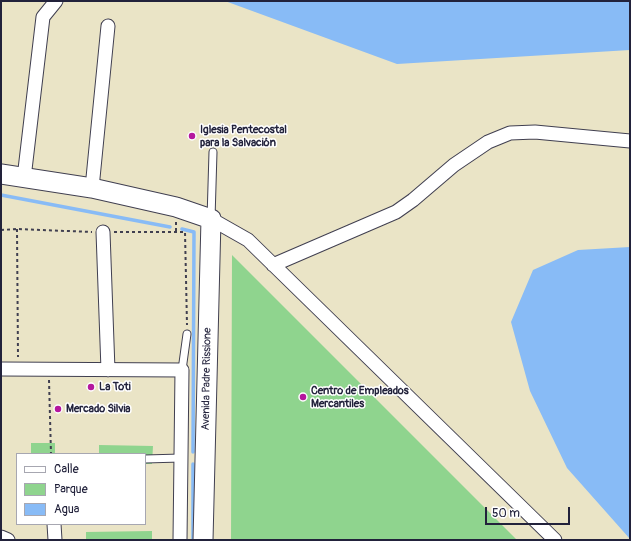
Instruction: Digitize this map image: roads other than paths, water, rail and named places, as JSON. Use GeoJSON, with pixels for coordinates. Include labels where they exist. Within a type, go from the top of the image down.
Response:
{"type":"FeatureCollection","features":[{"type":"Feature","properties":{"kind":"street"},"geometry":{"type":"LineString","coordinates":[[24,178],[43,17],[56,1]]}},
{"type":"Feature","properties":{"kind":"street"},"geometry":{"type":"LineString","coordinates":[[92,188],[108,26]]}},
{"type":"Feature","properties":{"kind":"street"},"geometry":{"type":"LineString","coordinates":[[273,265],[396,212],[413,200],[454,165],[488,142],[510,133],[535,132],[630,141]]}},
{"type":"Feature","properties":{"kind":"street"},"geometry":{"type":"LineString","coordinates":[[1,174],[92,188],[176,207],[211,219],[248,240],[555,540]]}},
{"type":"Feature","properties":{"kind":"street","name":"Avenida Padre Rissione"},"geometry":{"type":"LineString","coordinates":[[203,540],[211,219]]}},
{"type":"Feature","properties":{"kind":"street"},"geometry":{"type":"LineString","coordinates":[[104,232],[108,370]]}},
{"type":"Feature","properties":{"kind":"street"},"geometry":{"type":"LineString","coordinates":[[1,369],[182,370],[180,540]]}},
{"type":"Feature","properties":{"kind":"street"},"geometry":{"type":"LineString","coordinates":[[54,525],[55,540]]}},
{"type":"Feature","properties":{"kind":"street"},"geometry":{"type":"LineString","coordinates":[[1,537],[8,540]]}},
{"type":"Feature","properties":{"kind":"lane"},"geometry":{"type":"LineString","coordinates":[[211,219],[213,152]]}},
{"type":"Feature","properties":{"kind":"lane"},"geometry":{"type":"LineString","coordinates":[[182,370],[187,334]]}},
{"type":"Feature","properties":{"kind":"lane"},"geometry":{"type":"LineString","coordinates":[[146,459],[181,458]]}},
{"type":"Feature","properties":{"kind":"water"},"geometry":{"type":"Polygon","coordinates":[[[225,1],[630,1],[630,50],[397,64],[225,1]]]}},
{"type":"Feature","properties":{"kind":"water"},"geometry":{"type":"Polygon","coordinates":[[[630,247],[630,539],[567,468],[530,391],[511,322],[533,270],[578,250],[630,247]]]}},
{"type":"Feature","properties":{"kind":"waterway"},"geometry":{"type":"LineString","coordinates":[[1,195],[170,227]]}},
{"type":"Feature","properties":{"kind":"waterway"},"geometry":{"type":"LineString","coordinates":[[182,229],[194,232],[193,452]]}},
{"type":"Feature","properties":{"kind":"waterway"},"geometry":{"type":"LineString","coordinates":[[193,464],[193,540]]}},
{"type":"Feature","properties":{"kind":"place","name":"Iglesia Pentecostal para la Salvación"},"geometry":{"type":"Point","coordinates":[192,136]}},
{"type":"Feature","properties":{"kind":"place","name":"La Toti"},"geometry":{"type":"Point","coordinates":[91,387]}},
{"type":"Feature","properties":{"kind":"place","name":"Centro de Empleados Mercantiles"},"geometry":{"type":"Point","coordinates":[303,397]}},
{"type":"Feature","properties":{"kind":"place","name":"Mercado Silvia"},"geometry":{"type":"Point","coordinates":[58,409]}}]}
